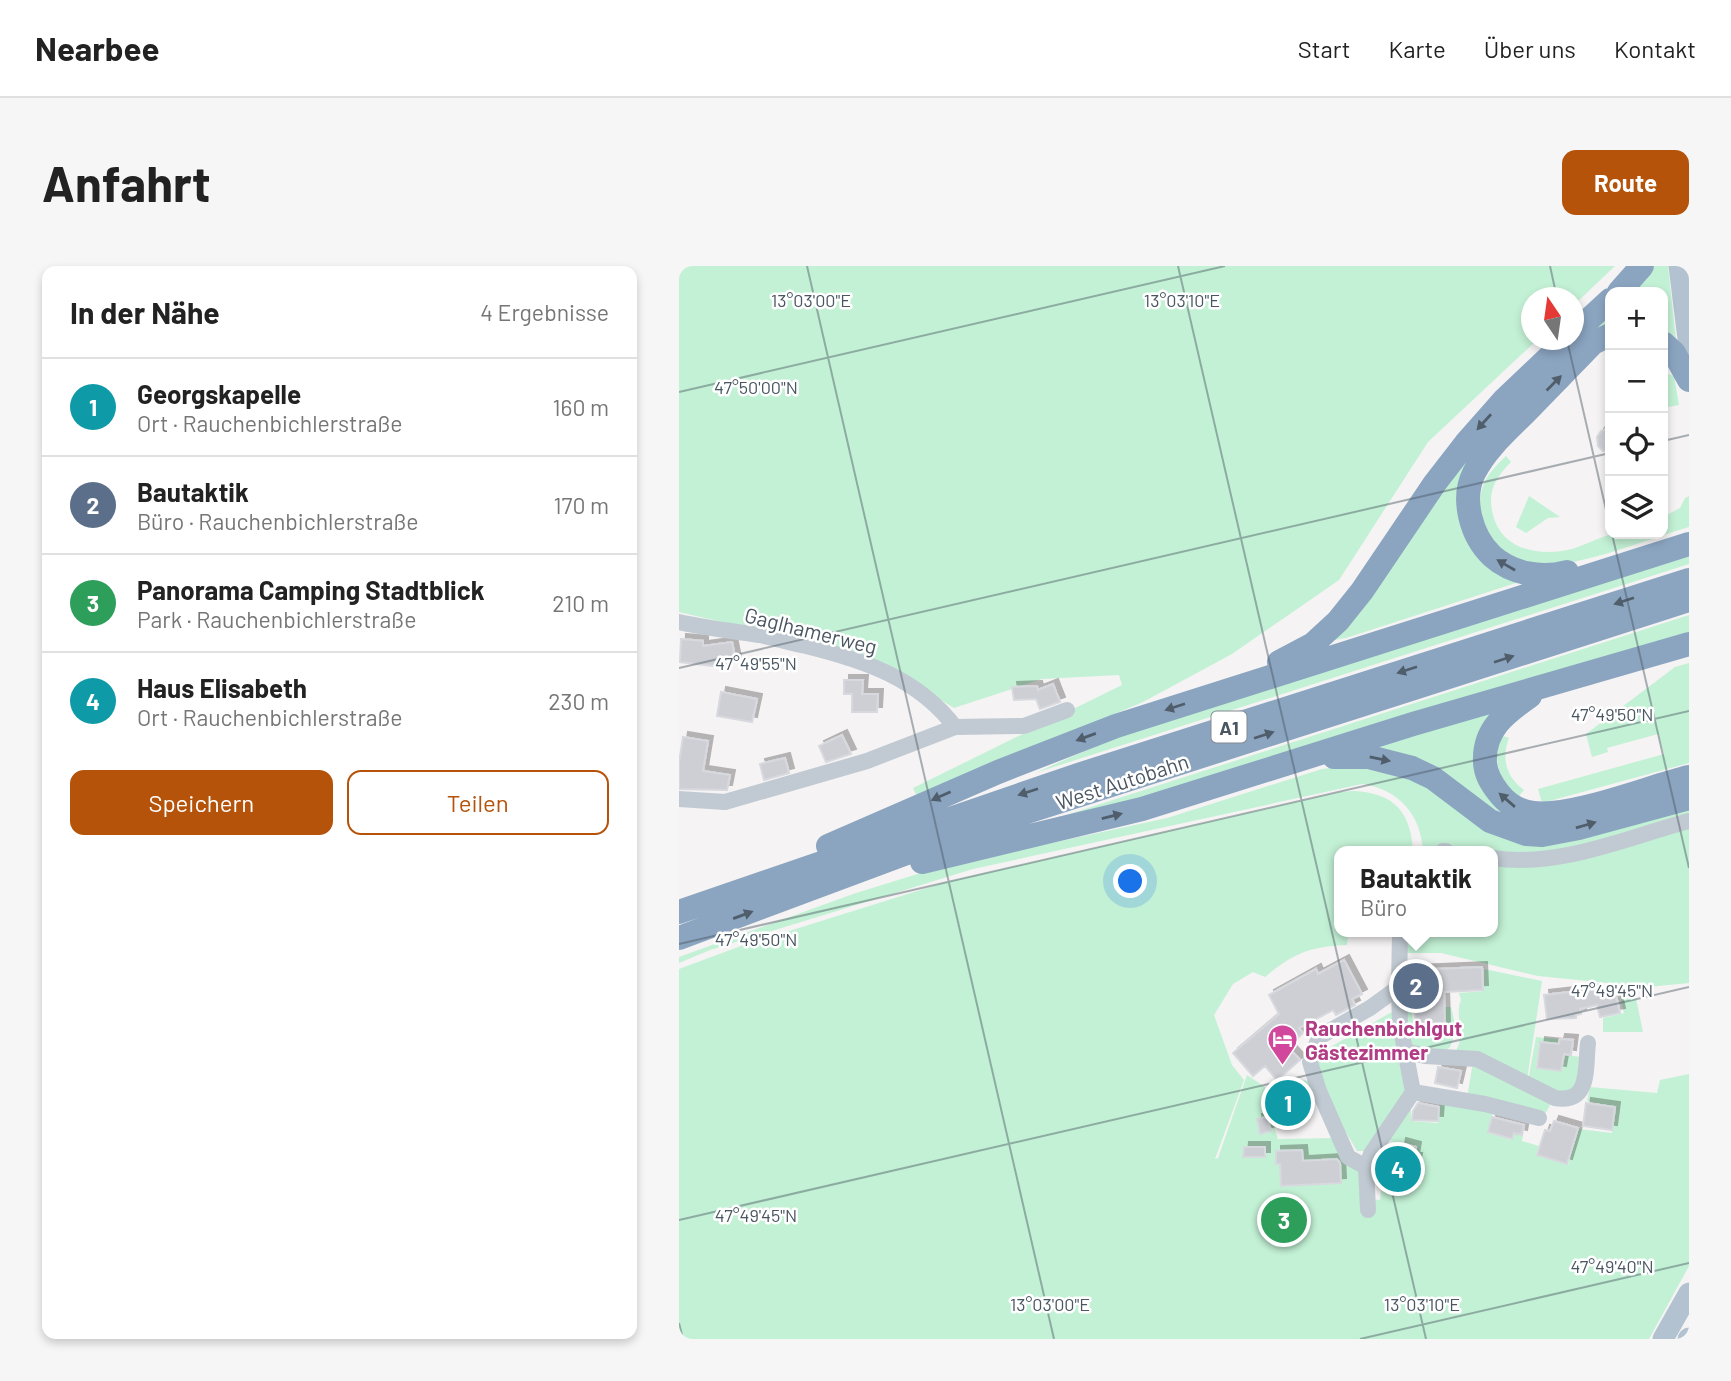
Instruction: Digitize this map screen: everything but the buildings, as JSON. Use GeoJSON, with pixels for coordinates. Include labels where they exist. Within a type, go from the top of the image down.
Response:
{"type":"FeatureCollection","features":[{"type":"Feature","properties":{"kind":"highway"},"geometry":{"type":"LineString","coordinates":[[1623,287],[1642,266]]}},
{"type":"Feature","properties":{"kind":"highway"},"geometry":{"type":"LineString","coordinates":[[1584,324],[1605,305]]}},
{"type":"Feature","properties":{"kind":"highway"},"geometry":{"type":"LineString","coordinates":[[1605,337],[1593,343],[1487,453],[1474,474],[1469,502],[1472,522],[1481,542],[1492,555],[1513,570],[1546,575],[1620,564]]}},
{"type":"Feature","properties":{"kind":"highway"},"geometry":{"type":"LineString","coordinates":[[1668,348],[1689,380]]}},
{"type":"Feature","properties":{"kind":"highway"},"geometry":{"type":"LineString","coordinates":[[1250,683],[1274,665],[1313,644],[1339,621],[1466,443],[1504,400],[1556,350]]}},
{"type":"Feature","properties":{"kind":"highway"},"geometry":{"type":"LineString","coordinates":[[770,879],[825,847],[997,772],[1116,726],[1689,544]]}},
{"type":"Feature","properties":{"kind":"highway","name":"West Autobahn"},"geometry":{"type":"LineString","coordinates":[[679,912],[1085,773],[1689,580]]}},
{"type":"Feature","properties":{"kind":"highway","name":"West Autobahn"},"geometry":{"type":"LineString","coordinates":[[679,938],[943,839],[1689,600]]}},
{"type":"Feature","properties":{"kind":"highway"},"geometry":{"type":"LineString","coordinates":[[849,876],[903,868],[1142,808],[1312,754],[1689,644]]}},
{"type":"Feature","properties":{"kind":"highway"},"geometry":{"type":"LineString","coordinates":[[1545,685],[1506,713],[1494,726],[1488,739],[1485,757],[1487,774],[1492,785],[1511,805],[1534,813],[1563,811],[1689,777]]}},
{"type":"Feature","properties":{"kind":"highway"},"geometry":{"type":"LineString","coordinates":[[1312,754],[1341,758],[1361,756],[1398,763],[1433,778],[1490,821],[1526,834],[1542,835],[1579,828],[1689,798]]}},
{"type":"Feature","properties":{"kind":"main road"},"geometry":{"type":"LineString","coordinates":[[1679,266],[1689,346]]}},
{"type":"Feature","properties":{"kind":"main road"},"geometry":{"type":"LineString","coordinates":[[1663,1339],[1689,1293]]}},
{"type":"Feature","properties":{"kind":"street","name":"Gaglhamerweg"},"geometry":{"type":"LineString","coordinates":[[679,622],[713,630],[759,635],[851,657],[890,673],[943,711],[955,727]]}},
{"type":"Feature","properties":{"kind":"street"},"geometry":{"type":"LineString","coordinates":[[679,799],[725,802],[867,761],[955,727],[1024,726],[1067,710]]}},
{"type":"Feature","properties":{"kind":"street"},"geometry":{"type":"LineString","coordinates":[[1498,859],[1543,860],[1689,821]]}},
{"type":"Feature","properties":{"kind":"street"},"geometry":{"type":"LineString","coordinates":[[1368,1210],[1366,1167],[1371,1154],[1413,1092],[1400,1024],[1400,937]]}},
{"type":"Feature","properties":{"kind":"street"},"geometry":{"type":"LineString","coordinates":[[1366,1167],[1348,1157],[1319,1091],[1310,1062],[1319,1037],[1370,1008],[1399,986]]}},
{"type":"Feature","properties":{"kind":"street"},"geometry":{"type":"LineString","coordinates":[[1406,1051],[1425,1056],[1477,1059],[1555,1098],[1567,1100],[1583,1089],[1588,1042]]}},
{"type":"Feature","properties":{"kind":"street"},"geometry":{"type":"LineString","coordinates":[[1413,1092],[1485,1104],[1539,1118]]}},
{"type":"Feature","properties":{"kind":"green space"},"geometry":{"type":"Polygon","coordinates":[[[679,266],[1615,266],[1584,295],[1584,287],[1521,287],[1521,350],[1526,350],[1428,442],[1339,580],[1232,654],[1143,702],[917,797],[913,788],[1122,685],[1119,675],[1042,679],[954,708],[868,656],[679,612],[679,266]]]}},
{"type":"Feature","properties":{"kind":"green space"},"geometry":{"type":"Polygon","coordinates":[[[1649,266],[1668,266],[1677,349],[1668,340],[1668,287],[1636,287],[1649,266]]]}},
{"type":"Feature","properties":{"kind":"green space"},"geometry":{"type":"Polygon","coordinates":[[[1605,317],[1605,330],[1584,344],[1584,331],[1605,317]]]}},
{"type":"Feature","properties":{"kind":"green space"},"geometry":{"type":"Polygon","coordinates":[[[1563,350],[1576,350],[1502,423],[1474,461],[1466,481],[1463,502],[1467,525],[1480,549],[1504,578],[1510,572],[1528,579],[1346,638],[1323,642],[1371,591],[1435,493],[1490,423],[1563,350]]]}},
{"type":"Feature","properties":{"kind":"green space"},"geometry":{"type":"Polygon","coordinates":[[[1668,374],[1674,376],[1679,405],[1668,407],[1668,374]]]}},
{"type":"Feature","properties":{"kind":"green space"},"geometry":{"type":"Polygon","coordinates":[[[1506,456],[1511,462],[1494,486],[1491,507],[1503,535],[1519,547],[1551,552],[1575,548],[1605,537],[1605,539],[1652,539],[1568,563],[1533,565],[1522,562],[1496,544],[1480,520],[1482,490],[1493,470],[1506,456]]]}},
{"type":"Feature","properties":{"kind":"green space"},"geometry":{"type":"Polygon","coordinates":[[[1529,496],[1560,517],[1548,518],[1526,533],[1516,527],[1529,496]]]}},
{"type":"Feature","properties":{"kind":"green space"},"geometry":{"type":"Polygon","coordinates":[[[1689,496],[1689,527],[1668,534],[1668,514],[1680,508],[1689,496]]]}},
{"type":"Feature","properties":{"kind":"green space"},"geometry":{"type":"Polygon","coordinates":[[[1689,552],[1689,564],[1035,773],[1121,735],[1689,552]]]}},
{"type":"Feature","properties":{"kind":"green space"},"geometry":{"type":"Polygon","coordinates":[[[1689,615],[1689,637],[1163,793],[1032,826],[1689,615]]]}},
{"type":"Feature","properties":{"kind":"green space"},"geometry":{"type":"Polygon","coordinates":[[[1689,663],[1689,763],[1542,803],[1538,789],[1664,754],[1658,734],[1607,748],[1608,752],[1592,757],[1586,734],[1675,667],[1689,663]]]}},
{"type":"Feature","properties":{"kind":"green space"},"geometry":{"type":"Polygon","coordinates":[[[1499,707],[1478,752],[1536,828],[1359,750],[1499,707]]]}},
{"type":"Feature","properties":{"kind":"green space"},"geometry":{"type":"Polygon","coordinates":[[[1500,735],[1509,738],[1505,760],[1509,773],[1524,790],[1518,797],[1506,785],[1499,769],[1497,752],[1500,735]]]}},
{"type":"Feature","properties":{"kind":"green space"},"geometry":{"type":"Polygon","coordinates":[[[1361,764],[1404,772],[1493,832],[1689,808],[1689,983],[1648,987],[1538,976],[1441,953],[1405,953],[1406,937],[1498,937],[1498,846],[1422,846],[1418,826],[1406,806],[1387,792],[1362,784],[973,869],[710,950],[679,963],[679,957],[856,893],[937,868],[1167,818],[1322,769],[1361,764]]]}},
{"type":"Feature","properties":{"kind":"green space"},"geometry":{"type":"Polygon","coordinates":[[[1340,792],[1368,793],[1390,801],[1404,815],[1409,825],[1413,846],[1334,846],[1334,937],[1348,937],[1347,945],[1323,947],[1303,953],[1284,962],[1265,977],[1253,972],[1233,984],[1214,1015],[1232,1065],[1244,1080],[1215,1159],[1218,1158],[1247,1075],[1265,1087],[1270,1116],[1278,1139],[1338,1138],[1359,1165],[1372,1199],[1380,1200],[1382,1185],[1411,1188],[1418,1159],[1415,1158],[1417,1147],[1384,1140],[1411,1100],[1411,1121],[1438,1123],[1440,1099],[1493,1111],[1488,1133],[1512,1140],[1514,1133],[1523,1136],[1522,1141],[1539,1146],[1536,1155],[1568,1165],[1579,1129],[1612,1133],[1616,1107],[1587,1101],[1590,1087],[1657,1093],[1660,1080],[1689,1074],[1689,1266],[1649,1339],[679,1339],[679,969],[741,946],[946,882],[1340,792]]]}},
{"type":"Feature","properties":{"kind":"green space"},"geometry":{"type":"Polygon","coordinates":[[[1484,969],[1542,981],[1527,1080],[1455,1052],[1460,1039],[1459,993],[1484,991],[1484,969]]]}},
{"type":"Feature","properties":{"kind":"green space"},"geometry":{"type":"Polygon","coordinates":[[[1618,988],[1634,989],[1643,1032],[1603,1032],[1603,1018],[1624,1013],[1618,988]]]}},
{"type":"Feature","properties":{"kind":"green space"},"geometry":{"type":"Polygon","coordinates":[[[1444,1007],[1451,1007],[1454,1023],[1454,1037],[1450,1047],[1442,1053],[1411,1047],[1403,1012],[1412,1012],[1414,1032],[1445,1030],[1444,1007]]]}},
{"type":"Feature","properties":{"kind":"green space"},"geometry":{"type":"Polygon","coordinates":[[[1392,1012],[1408,1089],[1366,1151],[1357,1151],[1324,1092],[1318,1054],[1392,1012]]]}},
{"type":"Feature","properties":{"kind":"green space"},"geometry":{"type":"Polygon","coordinates":[[[1536,1037],[1558,1039],[1558,1043],[1539,1042],[1536,1068],[1562,1071],[1564,1055],[1582,1057],[1579,1088],[1572,1095],[1528,1081],[1536,1037]]]}},
{"type":"Feature","properties":{"kind":"green space"},"geometry":{"type":"Polygon","coordinates":[[[1473,1062],[1553,1100],[1545,1114],[1467,1098],[1473,1062]]]}},
{"type":"Feature","properties":{"kind":"green space"},"geometry":{"type":"Polygon","coordinates":[[[1301,1080],[1308,1081],[1316,1098],[1314,1103],[1295,1113],[1285,1113],[1273,1096],[1279,1089],[1284,1098],[1281,1100],[1285,1109],[1292,1109],[1293,1105],[1283,1088],[1301,1080]]]}},
{"type":"Feature","properties":{"kind":"place","name":"Bautaktik"},"geometry":{"type":"Point","coordinates":[1416,986]}},
{"type":"Feature","properties":{"kind":"place","name":"Rauchenbichlgut Gästezimmer"},"geometry":{"type":"Point","coordinates":[1282,1066]}},
{"type":"Feature","properties":{"kind":"place","name":"Georgskapelle"},"geometry":{"type":"Point","coordinates":[1288,1103]}},
{"type":"Feature","properties":{"kind":"place","name":"Haus Elisabeth"},"geometry":{"type":"Point","coordinates":[1398,1169]}},
{"type":"Feature","properties":{"kind":"place","name":"Panorama Camping Stadtblick"},"geometry":{"type":"Point","coordinates":[1284,1220]}}]}
